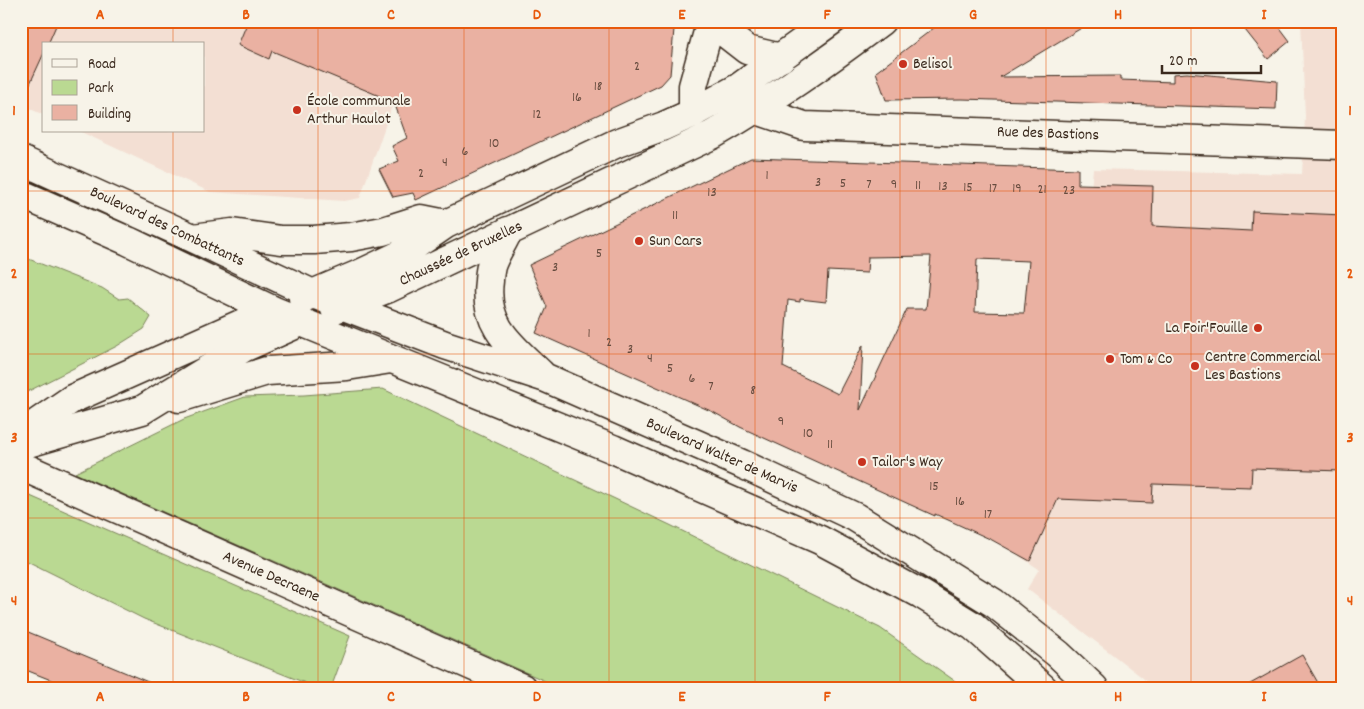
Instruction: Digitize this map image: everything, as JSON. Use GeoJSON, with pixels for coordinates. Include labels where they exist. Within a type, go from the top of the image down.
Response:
{"type":"FeatureCollection","features":[{"type":"Feature","properties":{"kind":"main road"},"geometry":{"type":"LineString","coordinates":[[693,112],[693,86],[711,21],[747,50],[781,58]]}},
{"type":"Feature","properties":{"kind":"main road","name":"Chaussée de Bruxelles"},"geometry":{"type":"LineString","coordinates":[[21,434],[72,400],[272,310],[362,274],[402,254],[446,224],[617,143],[664,126],[693,112],[738,88],[831,21]]}},
{"type":"Feature","properties":{"kind":"main road","name":"Chaussée de Bruxelles"},"geometry":{"type":"LineString","coordinates":[[21,445],[142,410],[242,348],[301,322],[389,288],[712,135],[757,110],[805,78],[881,21]]}},
{"type":"Feature","properties":{"kind":"main road","name":"Rue des Bastions"},"geometry":{"type":"LineString","coordinates":[[757,110],[804,126],[1343,144]]}},
{"type":"Feature","properties":{"kind":"main road","name":"Boulevard des Combattants"},"geometry":{"type":"LineString","coordinates":[[21,160],[313,294]]}},
{"type":"Feature","properties":{"kind":"main road","name":"Boulevard des Combattants"},"geometry":{"type":"LineString","coordinates":[[21,194],[128,241],[301,322]]}},
{"type":"Feature","properties":{"kind":"main road"},"geometry":{"type":"LineString","coordinates":[[193,238],[232,233],[281,240],[351,238],[383,231],[421,219],[446,224]]}},
{"type":"Feature","properties":{"kind":"main road"},"geometry":{"type":"LineString","coordinates":[[508,231],[491,267],[487,296],[492,321],[512,347],[546,378]]}},
{"type":"Feature","properties":{"kind":"main road","name":"Boulevard Walter de Marvis"},"geometry":{"type":"LineString","coordinates":[[313,294],[445,345],[546,378],[742,464],[855,517],[994,603],[1058,654],[1094,688]]}},
{"type":"Feature","properties":{"kind":"main road"},"geometry":{"type":"LineString","coordinates":[[301,322],[614,449],[820,540],[921,594],[973,626],[1043,688]]}},
{"type":"Feature","properties":{"kind":"main road"},"geometry":{"type":"LineString","coordinates":[[142,410],[267,372],[347,366],[391,358]]}},
{"type":"Feature","properties":{"kind":"main road","name":"Avenue Decraene"},"geometry":{"type":"LineString","coordinates":[[21,466],[522,688]]}},
{"type":"Feature","properties":{"kind":"shaded area","name":"École communale Arthur Haulot"},"geometry":{"type":"Polygon","coordinates":[[[21,21],[427,21],[398,89],[360,198],[344,201],[210,192],[81,132],[205,132],[205,42],[42,42],[42,114],[21,105],[21,21]]]}},
{"type":"Feature","properties":{"kind":"shaded area","name":"Centre Commercial Les Bastions"},"geometry":{"type":"Polygon","coordinates":[[[1301,21],[1343,21],[1343,688],[1151,688],[1143,678],[1027,589],[1039,569],[1019,556],[1041,508],[1086,241],[1093,169],[1302,174],[1305,117],[1301,21]]]}},
{"type":"Feature","properties":{"kind":"green space"},"geometry":{"type":"Polygon","coordinates":[[[21,256],[102,288],[119,299],[128,298],[151,317],[144,329],[117,346],[21,395],[21,256]]]}},
{"type":"Feature","properties":{"kind":"green space"},"geometry":{"type":"Polygon","coordinates":[[[383,389],[670,525],[880,628],[965,688],[561,688],[75,473],[184,419],[245,397],[383,389]]]}},
{"type":"Feature","properties":{"kind":"green space"},"geometry":{"type":"Polygon","coordinates":[[[21,492],[350,636],[331,688],[318,688],[144,619],[21,558],[21,492]]]}},
{"type":"Feature","properties":{"kind":"building"},"geometry":{"type":"Polygon","coordinates":[[[21,21],[58,21],[49,42],[42,42],[42,57],[21,103],[21,21]]]}},
{"type":"Feature","properties":{"kind":"building"},"geometry":{"type":"Polygon","coordinates":[[[248,21],[673,21],[672,28],[674,29],[670,75],[661,85],[416,200],[413,193],[393,197],[379,169],[399,161],[392,146],[407,138],[394,102],[272,51],[269,59],[238,45],[248,21]]]}},
{"type":"Feature","properties":{"kind":"building"},"geometry":{"type":"Polygon","coordinates":[[[943,21],[1093,21],[1000,77],[1120,76],[1120,80],[1173,82],[1173,74],[1187,73],[1277,81],[1276,109],[962,99],[886,100],[876,72],[943,21]]]}},
{"type":"Feature","properties":{"kind":"building"},"geometry":{"type":"Polygon","coordinates":[[[1238,21],[1275,21],[1290,41],[1268,59],[1238,21]]]}},
{"type":"Feature","properties":{"kind":"building"},"geometry":{"type":"Polygon","coordinates":[[[751,158],[1078,169],[1078,184],[1153,186],[1152,226],[1251,231],[1252,211],[1343,215],[1343,426],[1341,471],[1252,468],[1251,487],[1153,484],[1152,503],[1058,499],[1030,561],[992,540],[935,514],[935,516],[740,427],[713,412],[536,333],[547,307],[529,265],[751,158]],[[931,256],[868,257],[867,273],[828,271],[826,302],[800,299],[800,302],[788,300],[783,367],[838,394],[863,345],[860,410],[907,309],[926,309],[931,256]],[[977,259],[975,312],[1024,313],[1029,261],[977,259]]]}},
{"type":"Feature","properties":{"kind":"building"},"geometry":{"type":"Polygon","coordinates":[[[21,629],[160,687],[71,688],[21,668],[21,629]]]}},
{"type":"Feature","properties":{"kind":"building"},"geometry":{"type":"Polygon","coordinates":[[[1302,655],[1321,688],[1243,688],[1302,655]]]}},
{"type":"Feature","properties":{"kind":"place","name":"Belisol"},"geometry":{"type":"Point","coordinates":[903,64]}},
{"type":"Feature","properties":{"kind":"place","name":"École communale Arthur Haulot"},"geometry":{"type":"Point","coordinates":[297,110]}},
{"type":"Feature","properties":{"kind":"place","name":"Sun Cars"},"geometry":{"type":"Point","coordinates":[639,241]}},
{"type":"Feature","properties":{"kind":"place","name":"La Foir'Fouille"},"geometry":{"type":"Point","coordinates":[1258,328]}},
{"type":"Feature","properties":{"kind":"place","name":"Tom & Co"},"geometry":{"type":"Point","coordinates":[1110,359]}},
{"type":"Feature","properties":{"kind":"place","name":"Centre Commercial Les Bastions"},"geometry":{"type":"Point","coordinates":[1195,366]}},
{"type":"Feature","properties":{"kind":"place","name":"Tailor's Way"},"geometry":{"type":"Point","coordinates":[862,462]}}]}
